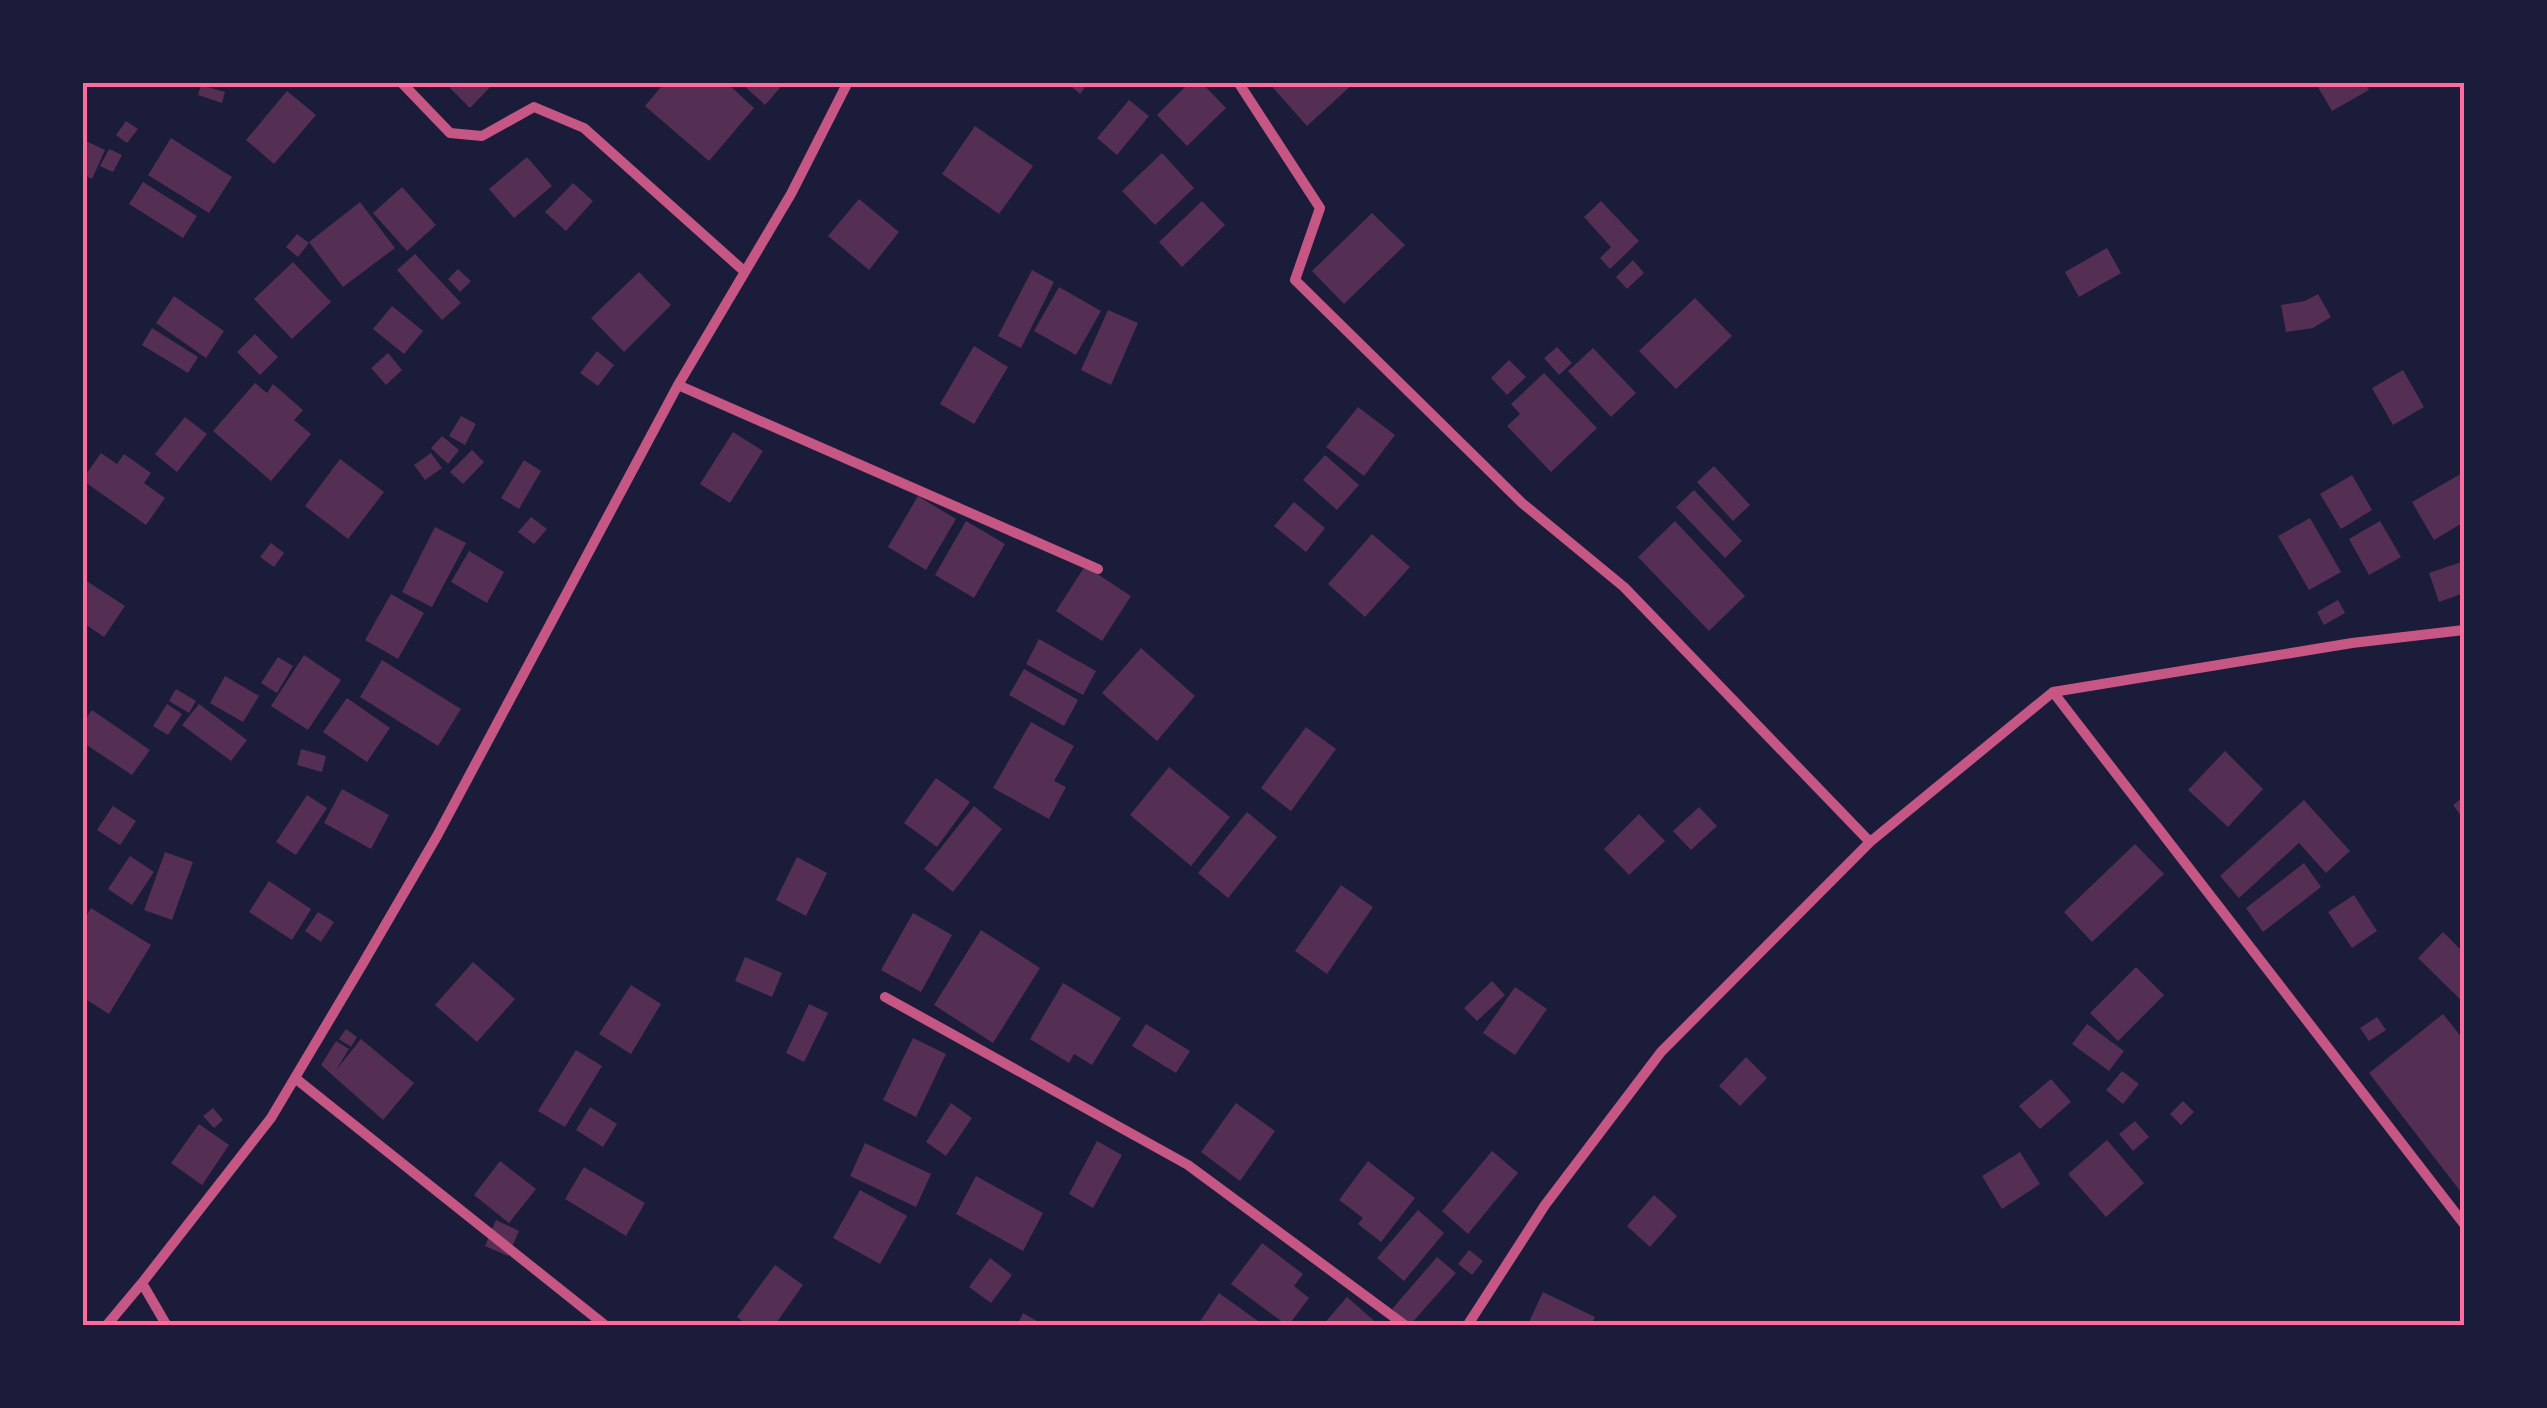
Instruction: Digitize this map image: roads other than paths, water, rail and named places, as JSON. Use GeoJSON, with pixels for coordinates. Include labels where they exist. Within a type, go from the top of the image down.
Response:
{"type":"FeatureCollection","features":[{"type":"Feature","properties":{"kind":"street"},"geometry":{"type":"LineString","coordinates":[[401,82],[450,133],[482,136],[534,107],[584,128],[745,272]]}},
{"type":"Feature","properties":{"kind":"street"},"geometry":{"type":"LineString","coordinates":[[106,1326],[272,1118],[437,836],[678,385],[791,194],[848,82]]}},
{"type":"Feature","properties":{"kind":"street"},"geometry":{"type":"LineString","coordinates":[[1238,82],[1320,208],[1295,280],[1522,503],[1624,587],[1870,842]]}},
{"type":"Feature","properties":{"kind":"street"},"geometry":{"type":"LineString","coordinates":[[678,385],[1098,570]]}},
{"type":"Feature","properties":{"kind":"street"},"geometry":{"type":"LineString","coordinates":[[1466,1326],[1545,1204],[1661,1052],[1870,842],[2053,692],[2352,643],[2464,630]]}},
{"type":"Feature","properties":{"kind":"street"},"geometry":{"type":"LineString","coordinates":[[2053,692],[2464,1224]]}},
{"type":"Feature","properties":{"kind":"street"},"geometry":{"type":"LineString","coordinates":[[886,997],[1188,1165],[1406,1326]]}},
{"type":"Feature","properties":{"kind":"street"},"geometry":{"type":"LineString","coordinates":[[295,1078],[606,1326]]}},
{"type":"Feature","properties":{"kind":"street"},"geometry":{"type":"LineString","coordinates":[[142,1282],[167,1326]]}}]}
